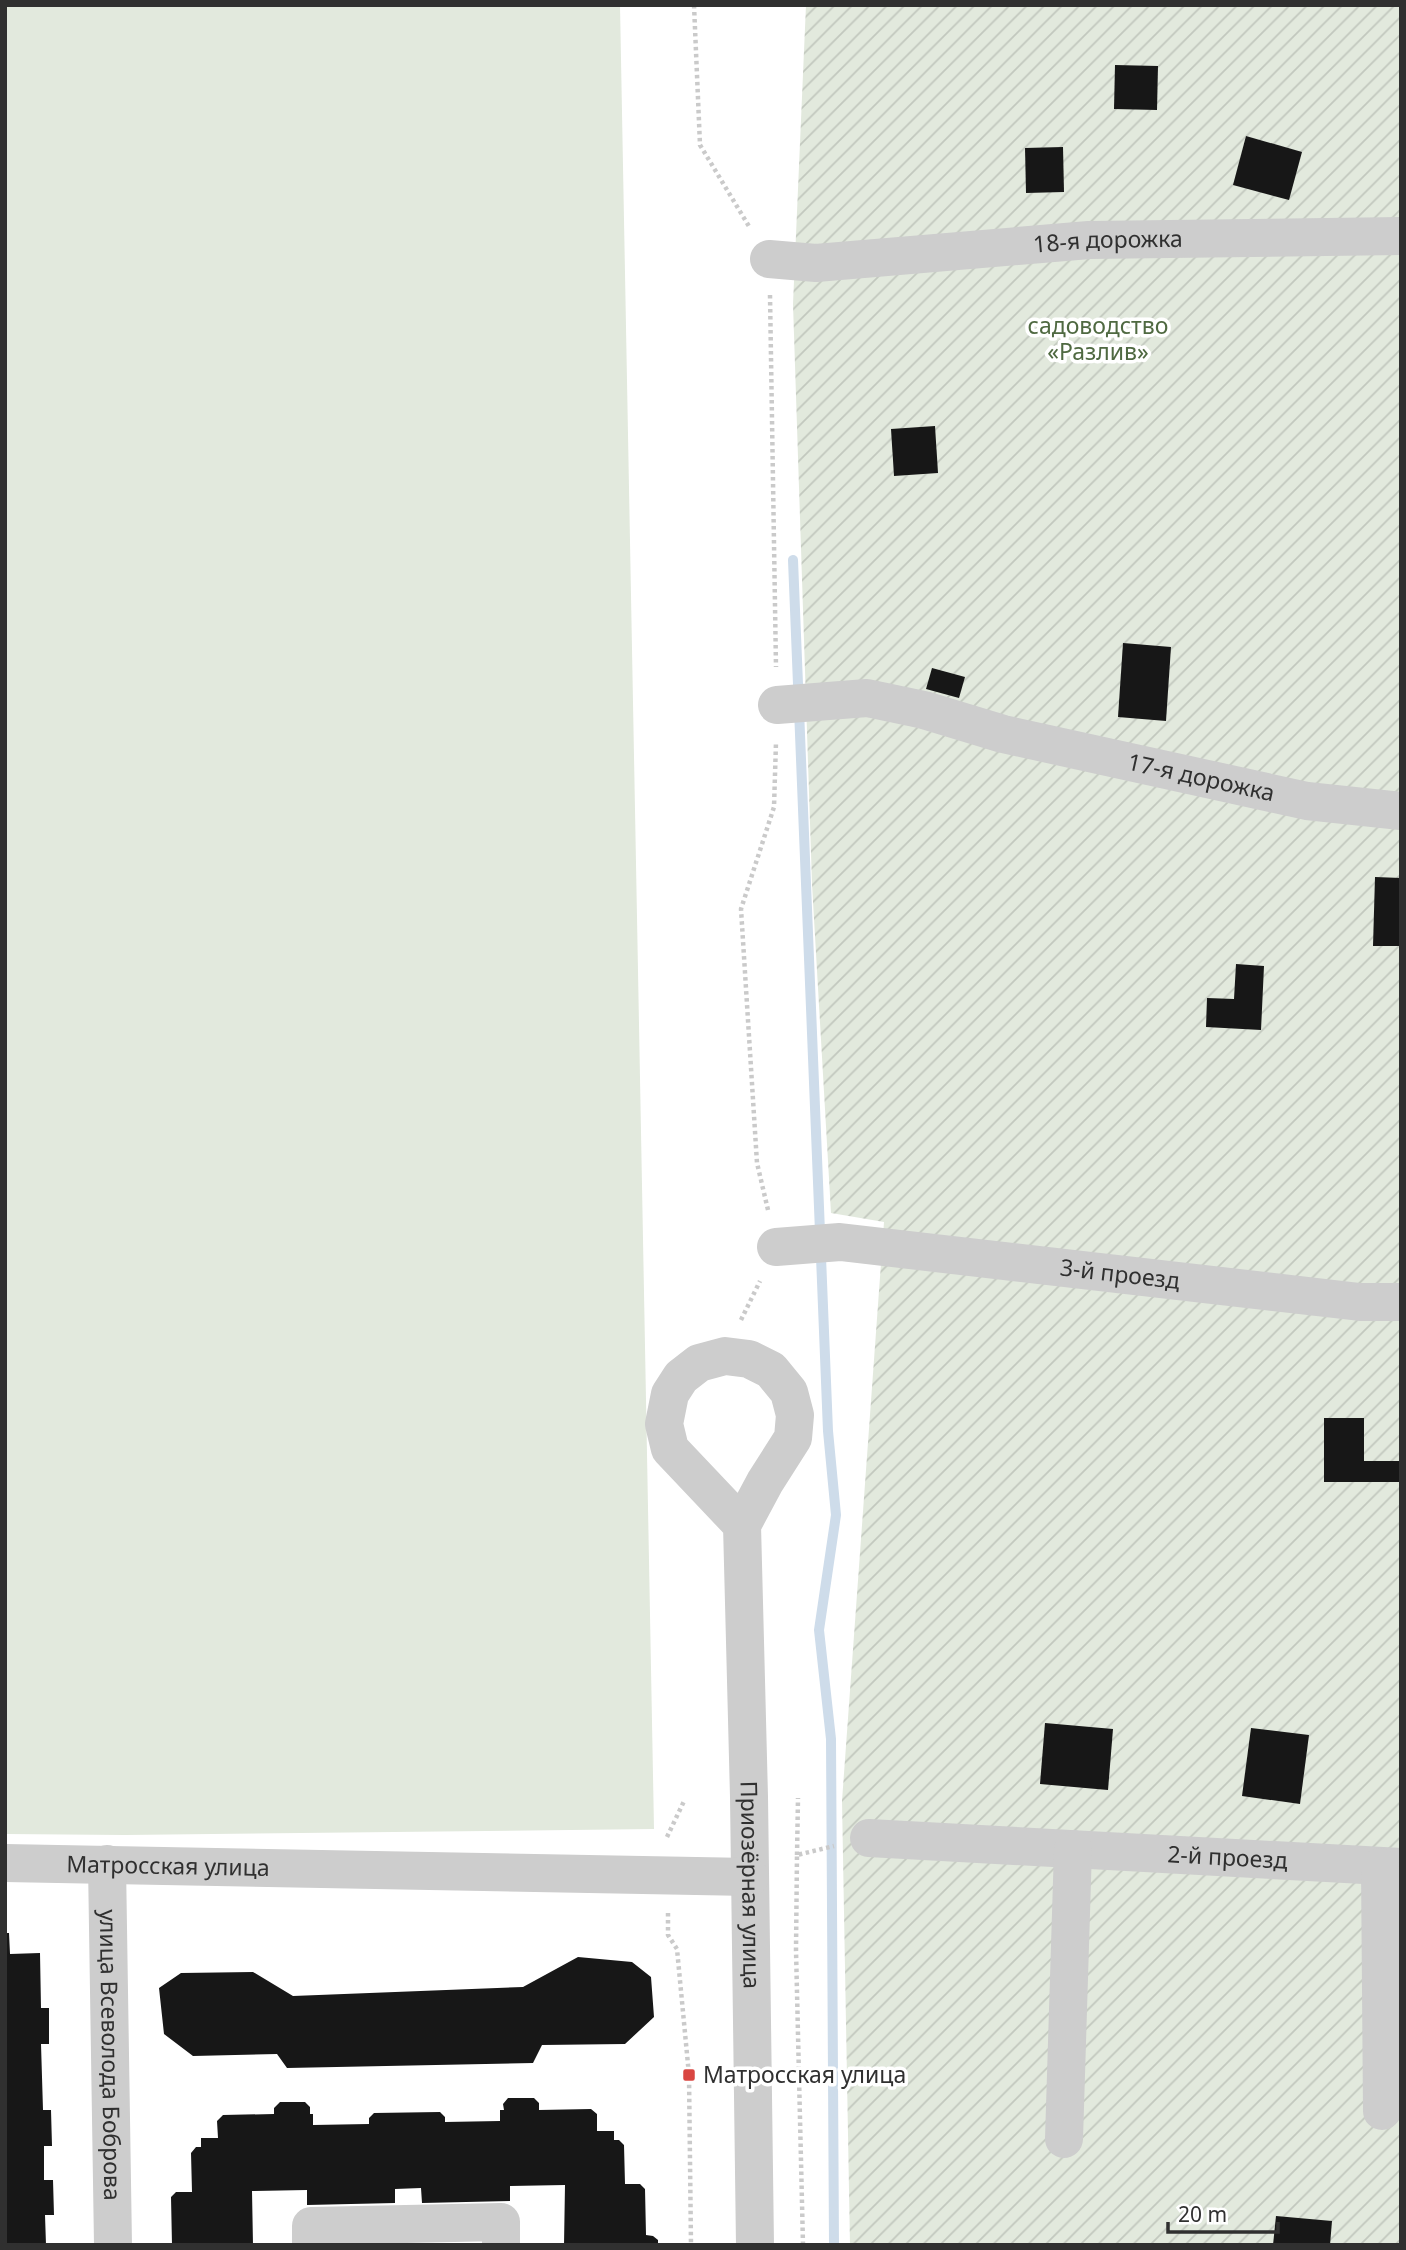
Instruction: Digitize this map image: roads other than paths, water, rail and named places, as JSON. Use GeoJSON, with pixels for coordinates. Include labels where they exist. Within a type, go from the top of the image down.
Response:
{"type":"FeatureCollection","features":[{"type":"Feature","properties":{"kind":"street","name":"18-я дорожка"},"geometry":{"type":"LineString","coordinates":[[769,259],[816,262],[1089,240],[1401,236]]}},
{"type":"Feature","properties":{"kind":"street","name":"17-я дорожка"},"geometry":{"type":"LineString","coordinates":[[794,704],[867,698],[924,710],[1003,734],[1307,801],[1401,811]]}},
{"type":"Feature","properties":{"kind":"street","name":"3-й проезд"},"geometry":{"type":"LineString","coordinates":[[776,1247],[840,1242],[1360,1302],[1401,1302]]}},
{"type":"Feature","properties":{"kind":"street","name":"Приозёрная улица"},"geometry":{"type":"LineString","coordinates":[[742,1525],[755,2245]]}},
{"type":"Feature","properties":{"kind":"street","name":"2-й проезд"},"geometry":{"type":"LineString","coordinates":[[869,1838],[1391,1867],[1382,2111]]}},
{"type":"Feature","properties":{"kind":"street"},"geometry":{"type":"LineString","coordinates":[[1063,2139],[1073,1849]]}},
{"type":"Feature","properties":{"kind":"street","name":"Матросская улица"},"geometry":{"type":"LineString","coordinates":[[5,1863],[750,1877]]}},
{"type":"Feature","properties":{"kind":"street","name":"улица Всеволода Боброва"},"geometry":{"type":"LineString","coordinates":[[107,1864],[113,2245]]}},
{"type":"Feature","properties":{"kind":"street"},"geometry":{"type":"LineString","coordinates":[[311,2245],[310,2226],[501,2222],[501,2245]]}},
{"type":"Feature","properties":{"kind":"waterway"},"geometry":{"type":"LineString","coordinates":[[793,560],[828,1431],[836,1515],[819,1630],[831,1739],[834,2245]]}},
{"type":"Feature","properties":{"kind":"place","name":"Матросская улица"},"geometry":{"type":"Point","coordinates":[689,2075]}},
{"type":"Feature","properties":{"kind":"park label","name":"садоводство «Разлив»"},"geometry":{"type":"Point","coordinates":[1098,339]}}]}
